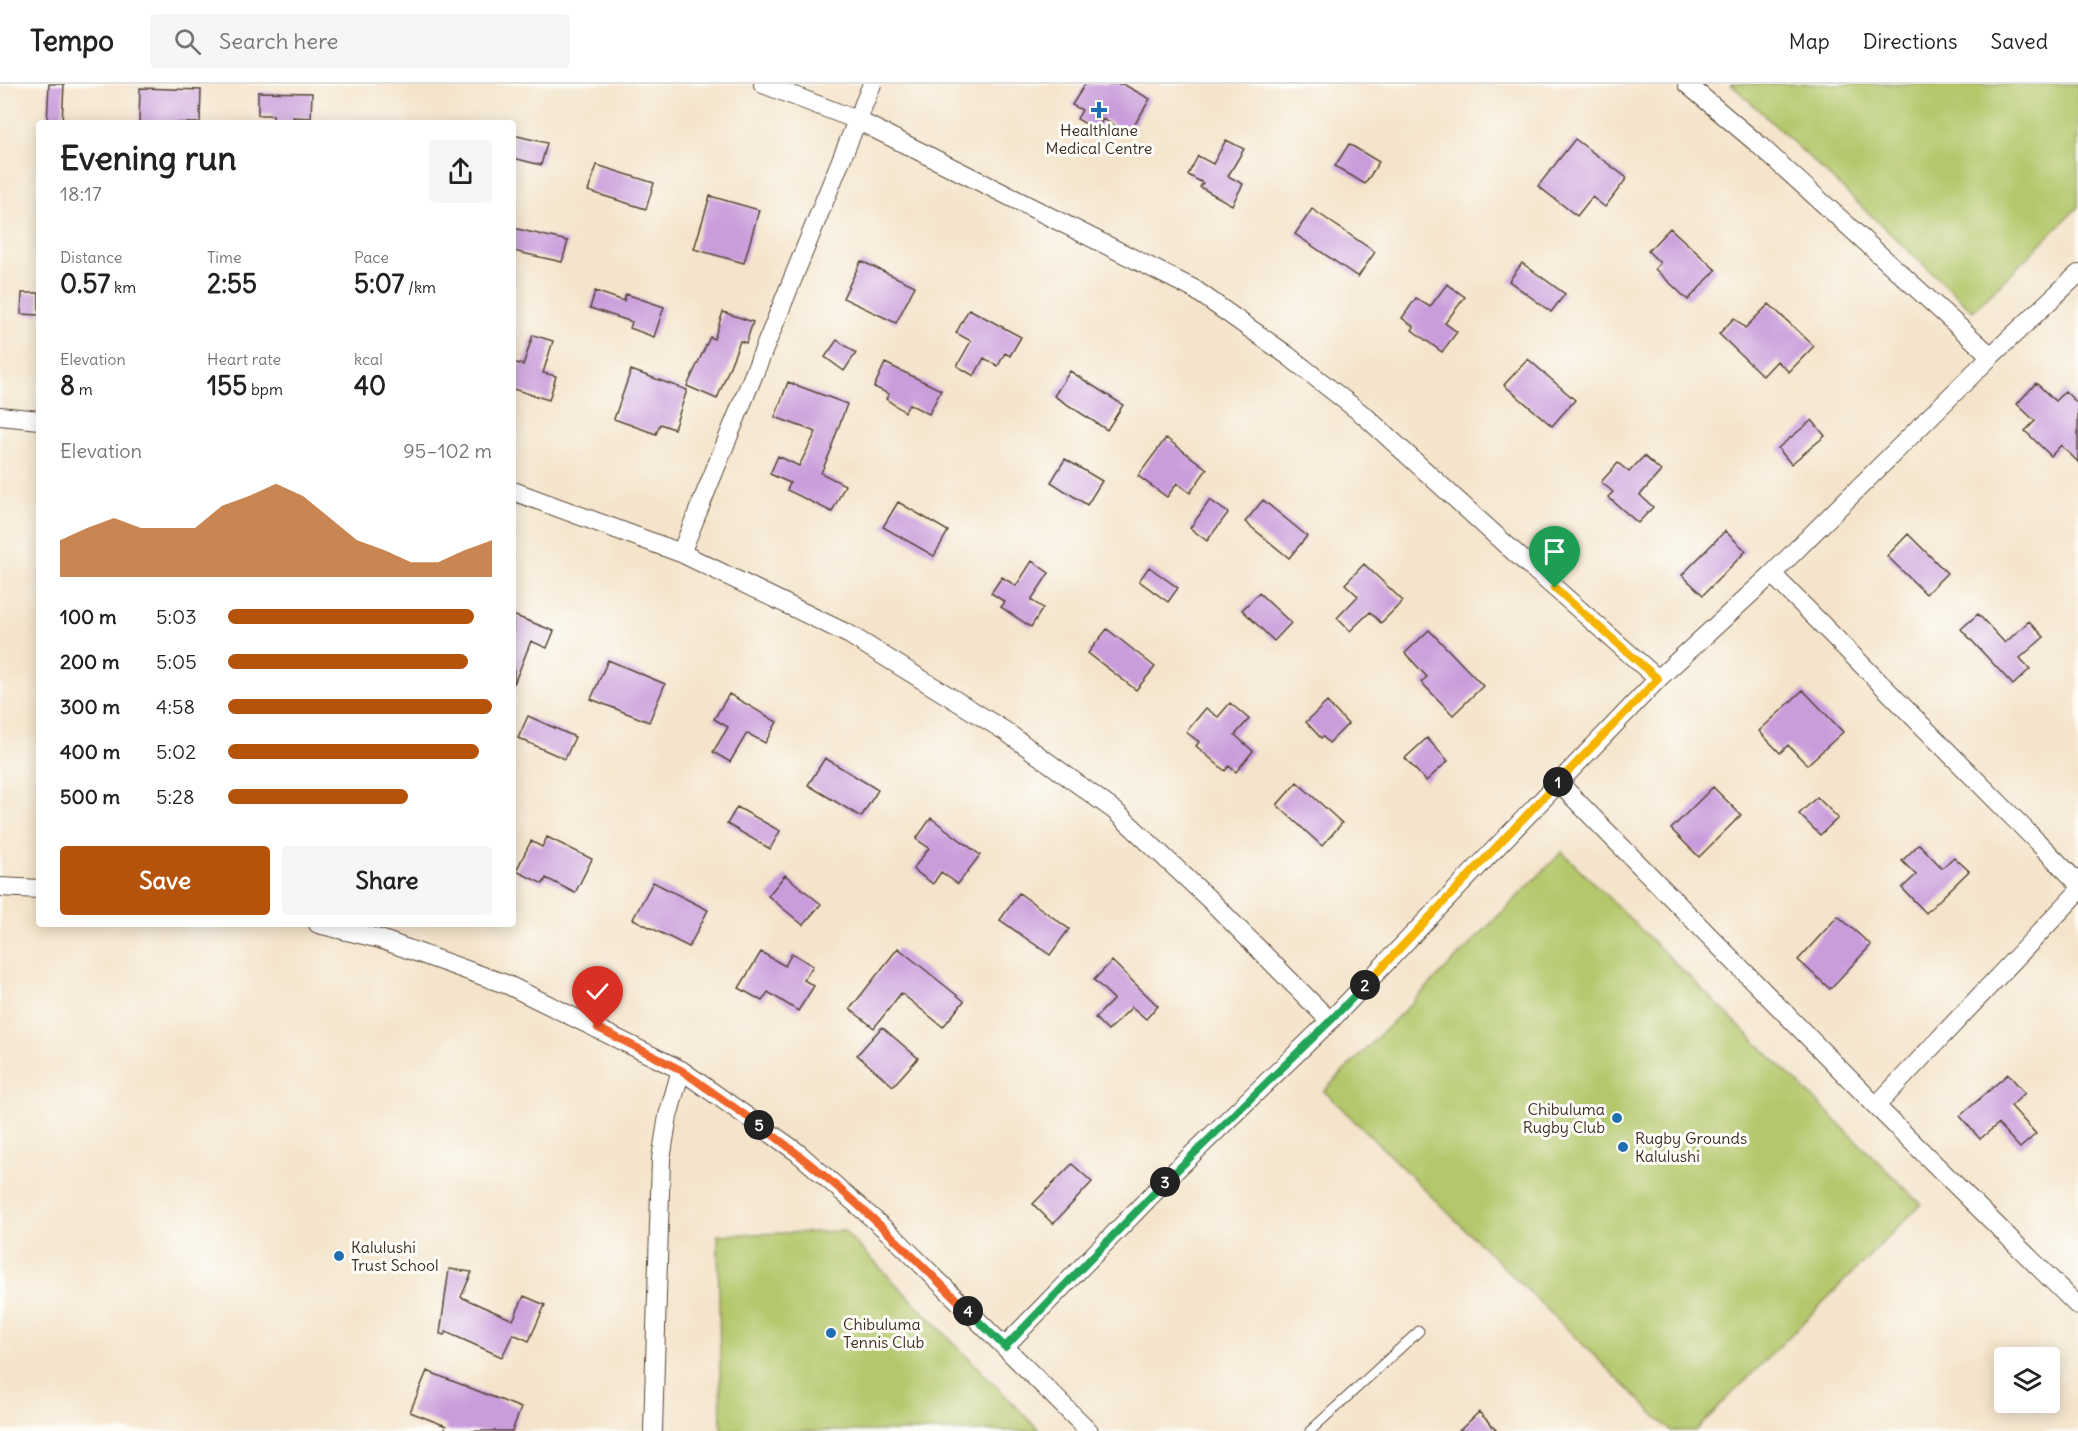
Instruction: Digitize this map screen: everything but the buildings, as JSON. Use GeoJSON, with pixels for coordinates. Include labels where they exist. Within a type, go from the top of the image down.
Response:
{"type":"FeatureCollection","features":[{"type":"Feature","properties":{"kind":"street"},"geometry":{"type":"LineString","coordinates":[[763,84],[857,120],[1194,289],[1366,417],[1658,679]]}},
{"type":"Feature","properties":{"kind":"street"},"geometry":{"type":"LineString","coordinates":[[681,553],[872,84]]}},
{"type":"Feature","properties":{"kind":"street"},"geometry":{"type":"LineString","coordinates":[[1687,84],[1759,145],[1991,356]]}},
{"type":"Feature","properties":{"kind":"street"},"geometry":{"type":"LineString","coordinates":[[1005,1347],[1176,1170],[1330,1021],[1658,679],[1772,574],[1991,356],[2078,274]]}},
{"type":"Feature","properties":{"kind":"street"},"geometry":{"type":"LineString","coordinates":[[0,416],[36,420]]}},
{"type":"Feature","properties":{"kind":"street"},"geometry":{"type":"LineString","coordinates":[[516,492],[681,553],[850,636],[1023,744],[1115,811],[1211,901],[1330,1021]]}},
{"type":"Feature","properties":{"kind":"street"},"geometry":{"type":"LineString","coordinates":[[1772,574],[2078,883]]}},
{"type":"Feature","properties":{"kind":"street"},"geometry":{"type":"LineString","coordinates":[[1558,782],[1876,1106],[2078,1306]]}},
{"type":"Feature","properties":{"kind":"street"},"geometry":{"type":"LineString","coordinates":[[0,887],[36,889]]}},
{"type":"Feature","properties":{"kind":"street"},"geometry":{"type":"LineString","coordinates":[[1876,1106],[2078,892]]}},
{"type":"Feature","properties":{"kind":"street"},"geometry":{"type":"LineString","coordinates":[[330,927],[380,939],[508,985],[681,1070],[797,1152],[895,1238],[1089,1431]]}},
{"type":"Feature","properties":{"kind":"street"},"geometry":{"type":"LineString","coordinates":[[653,1431],[661,1159],[668,1116],[681,1070]]}},
{"type":"Feature","properties":{"kind":"lane"},"geometry":{"type":"LineString","coordinates":[[1310,1431],[1419,1331]]}},
{"type":"Feature","properties":{"kind":"green space"},"geometry":{"type":"Polygon","coordinates":[[[1731,84],[2078,84],[2078,207],[1973,311],[1731,84]]]}},
{"type":"Feature","properties":{"kind":"green space","name":"Rugby Grounds Kalulushi"},"geometry":{"type":"Polygon","coordinates":[[[1562,852],[1921,1204],[1695,1431],[1671,1431],[1324,1091],[1562,852]]]}},
{"type":"Feature","properties":{"kind":"green space","name":"Chibuluma Tennis Club"},"geometry":{"type":"Polygon","coordinates":[[[844,1231],[1040,1431],[721,1431],[718,1235],[844,1231]]]}},
{"type":"Feature","properties":{"kind":"place","name":"Healthlane Medical Centre"},"geometry":{"type":"Point","coordinates":[1099,110]}},
{"type":"Feature","properties":{"kind":"place","name":"Chibuluma Rugby Club"},"geometry":{"type":"Point","coordinates":[1617,1118]}},
{"type":"Feature","properties":{"kind":"place","name":"Rugby Grounds Kalulushi"},"geometry":{"type":"Point","coordinates":[1623,1147]}},
{"type":"Feature","properties":{"kind":"place","name":"Kalulushi Trust School"},"geometry":{"type":"Point","coordinates":[339,1256]}},
{"type":"Feature","properties":{"kind":"place","name":"Chibuluma Tennis Club"},"geometry":{"type":"Point","coordinates":[831,1333]}},
{"type":"Feature","properties":{"kind":"route"},"geometry":{"type":"LineString","coordinates":[[598,1028],[681,1070],[797,1152],[895,1238],[1005,1347],[1176,1170],[1330,1021],[1658,679],[1555,588]]}}]}
